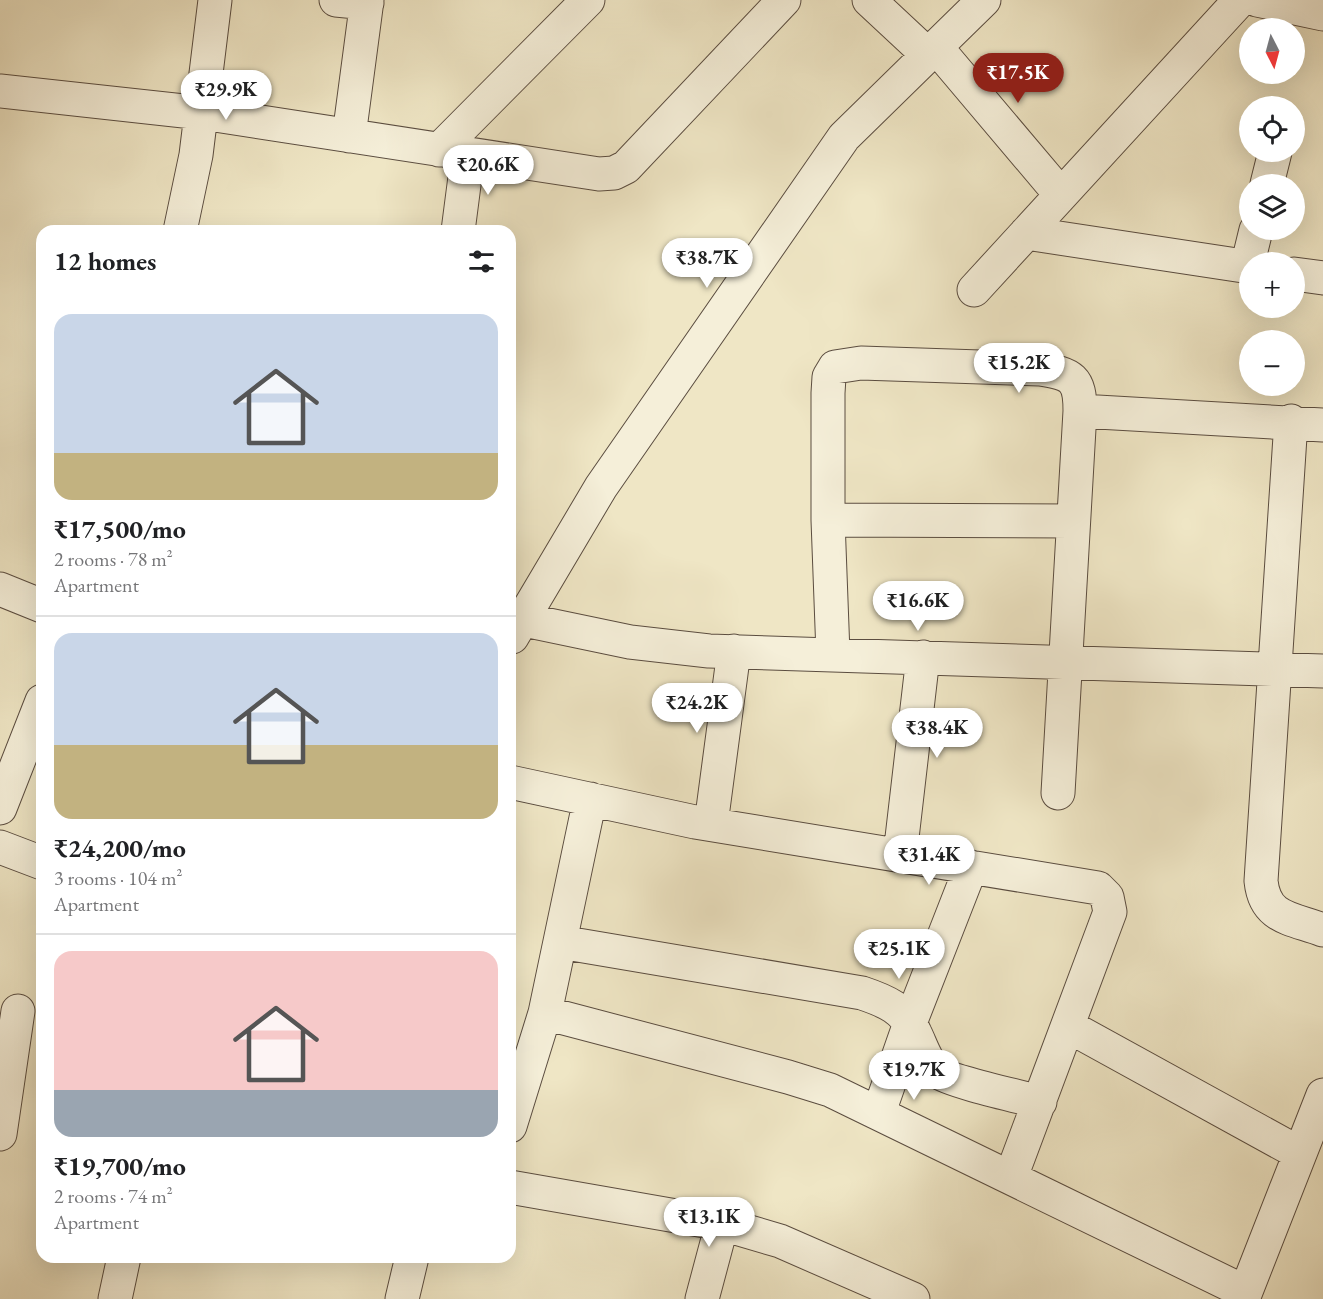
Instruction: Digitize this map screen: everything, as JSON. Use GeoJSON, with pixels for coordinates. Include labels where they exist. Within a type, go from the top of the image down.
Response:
{"type":"FeatureCollection","features":[{"type":"Feature","properties":{"kind":"street"},"geometry":{"type":"LineString","coordinates":[[181,225],[196,155],[215,0]]}},
{"type":"Feature","properties":{"kind":"street"},"geometry":{"type":"LineString","coordinates":[[458,225],[453,152],[588,0]]}},
{"type":"Feature","properties":{"kind":"street"},"geometry":{"type":"LineString","coordinates":[[0,90],[202,113],[599,174],[614,172],[627,166],[784,0]]}},
{"type":"Feature","properties":{"kind":"street"},"geometry":{"type":"LineString","coordinates":[[869,0],[932,51],[1061,195]]}},
{"type":"Feature","properties":{"kind":"street"},"geometry":{"type":"LineString","coordinates":[[516,623],[601,487],[844,137],[984,0]]}},
{"type":"Feature","properties":{"kind":"street"},"geometry":{"type":"LineString","coordinates":[[974,290],[1240,0]]}},
{"type":"Feature","properties":{"kind":"street"},"geometry":{"type":"LineString","coordinates":[[1257,0],[1323,14]]}},
{"type":"Feature","properties":{"kind":"street"},"geometry":{"type":"LineString","coordinates":[[349,136],[357,1]]}},
{"type":"Feature","properties":{"kind":"street"},"geometry":{"type":"LineString","coordinates":[[1026,233],[1239,266]]}},
{"type":"Feature","properties":{"kind":"street"},"geometry":{"type":"LineString","coordinates":[[1305,276],[1323,278]]}},
{"type":"Feature","properties":{"kind":"street"},"geometry":{"type":"LineString","coordinates":[[833,654],[828,520],[829,377],[835,367],[861,363],[1058,372],[1074,379],[1080,390],[1080,411],[1058,793]]}},
{"type":"Feature","properties":{"kind":"street"},"geometry":{"type":"LineString","coordinates":[[1080,411],[1323,425]]}},
{"type":"Feature","properties":{"kind":"street"},"geometry":{"type":"LineString","coordinates":[[1291,422],[1261,881],[1263,898],[1269,908],[1323,930]]}},
{"type":"Feature","properties":{"kind":"street"},"geometry":{"type":"LineString","coordinates":[[828,520],[1072,521]]}},
{"type":"Feature","properties":{"kind":"street"},"geometry":{"type":"LineString","coordinates":[[0,589],[36,604]]}},
{"type":"Feature","properties":{"kind":"street"},"geometry":{"type":"LineString","coordinates":[[516,626],[630,642],[734,651],[1323,671]]}},
{"type":"Feature","properties":{"kind":"street"},"geometry":{"type":"LineString","coordinates":[[711,824],[734,651]]}},
{"type":"Feature","properties":{"kind":"street"},"geometry":{"type":"LineString","coordinates":[[900,855],[923,657]]}},
{"type":"Feature","properties":{"kind":"street"},"geometry":{"type":"LineString","coordinates":[[0,808],[36,716]]}},
{"type":"Feature","properties":{"kind":"street"},"geometry":{"type":"LineString","coordinates":[[516,783],[711,824],[1098,888],[1107,897],[1110,912],[1011,1177]]}},
{"type":"Feature","properties":{"kind":"street"},"geometry":{"type":"LineString","coordinates":[[516,1107],[545,1013],[590,799]]}},
{"type":"Feature","properties":{"kind":"street"},"geometry":{"type":"LineString","coordinates":[[0,847],[36,861]]}},
{"type":"Feature","properties":{"kind":"street"},"geometry":{"type":"LineString","coordinates":[[879,1112],[910,1023],[971,867]]}},
{"type":"Feature","properties":{"kind":"street"},"geometry":{"type":"LineString","coordinates":[[560,942],[862,993],[888,1001],[904,1014],[925,1057],[939,1073],[1040,1102]]}},
{"type":"Feature","properties":{"kind":"street"},"geometry":{"type":"LineString","coordinates":[[0,1134],[20,1011]]}},
{"type":"Feature","properties":{"kind":"street"},"geometry":{"type":"LineString","coordinates":[[545,1013],[830,1090],[1011,1177],[1244,1296],[1323,1095]]}},
{"type":"Feature","properties":{"kind":"street"},"geometry":{"type":"LineString","coordinates":[[1068,1026],[1299,1153]]}},
{"type":"Feature","properties":{"kind":"street"},"geometry":{"type":"LineString","coordinates":[[516,1187],[722,1224],[780,1241],[913,1299]]}},
{"type":"Feature","properties":{"kind":"street"},"geometry":{"type":"LineString","coordinates":[[702,1299],[722,1224]]}},
{"type":"Feature","properties":{"kind":"street"},"geometry":{"type":"LineString","coordinates":[[121,1298],[124,1263]]}},
{"type":"Feature","properties":{"kind":"street"},"geometry":{"type":"LineString","coordinates":[[402,1299],[411,1263]]}}]}
